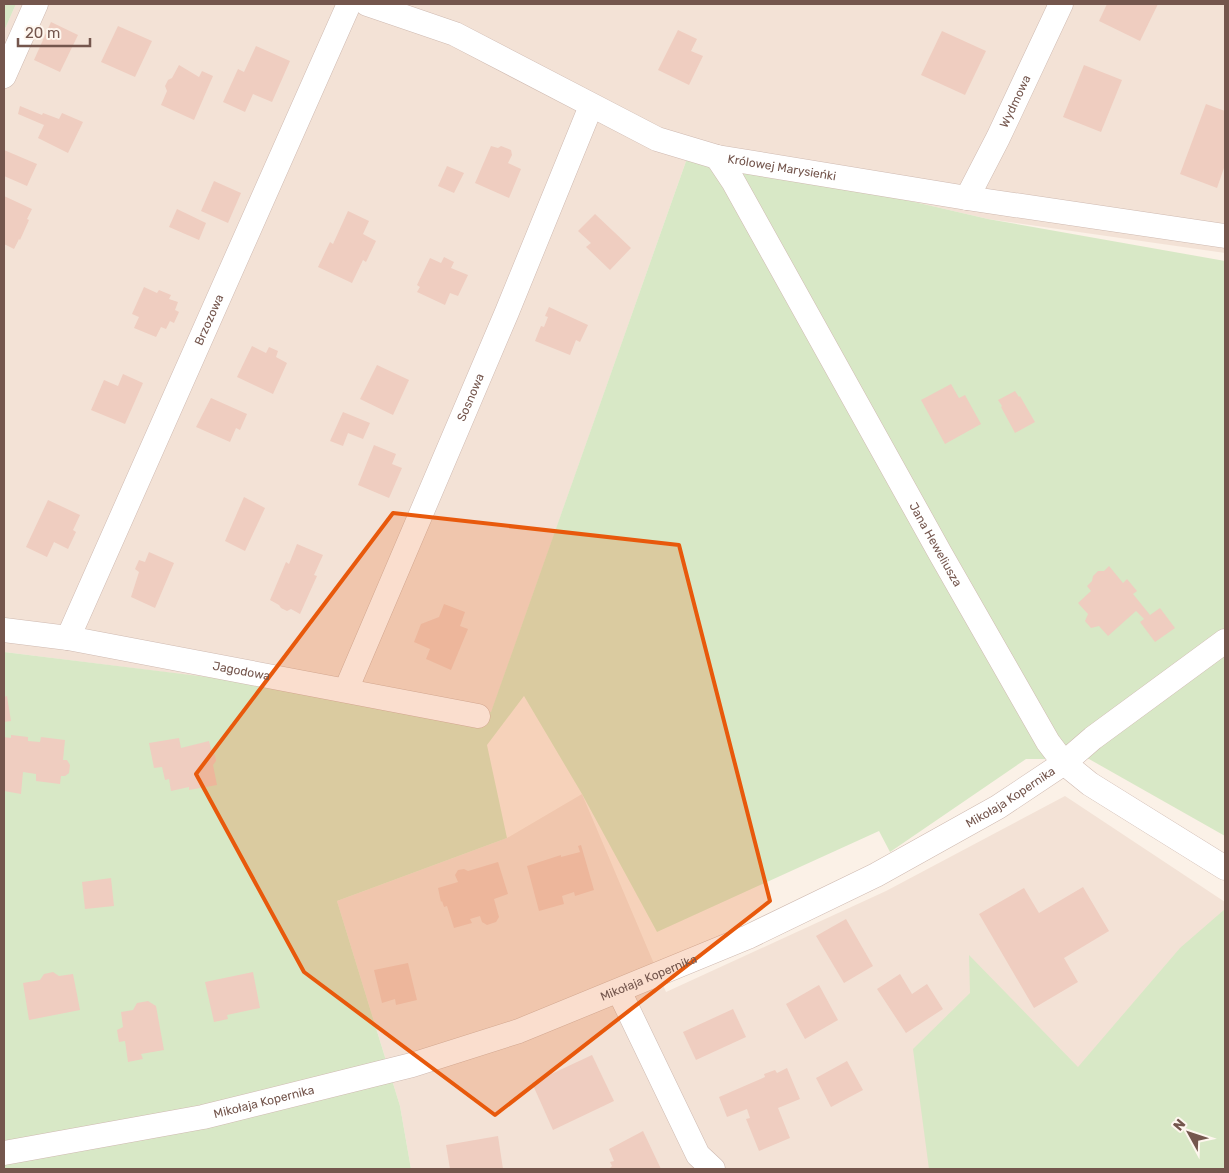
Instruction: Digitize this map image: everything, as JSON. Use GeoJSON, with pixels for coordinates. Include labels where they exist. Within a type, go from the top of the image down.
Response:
{"type":"FeatureCollection","features":[{"type":"Feature","properties":{"kind":"street"},"geometry":{"type":"LineString","coordinates":[[4,76],[36,4]]}},
{"type":"Feature","properties":{"kind":"street","name":"Brzozowa"},"geometry":{"type":"LineString","coordinates":[[68,638],[349,4]]}},
{"type":"Feature","properties":{"kind":"street","name":"Królowej Marysieńki"},"geometry":{"type":"LineString","coordinates":[[371,4],[455,34],[657,139],[717,157],[967,198],[1225,236]]}},
{"type":"Feature","properties":{"kind":"street","name":"Wydmowa"},"geometry":{"type":"LineString","coordinates":[[967,198],[998,138],[1061,4]]}},
{"type":"Feature","properties":{"kind":"street","name":"Sosnowa"},"geometry":{"type":"LineString","coordinates":[[346,690],[503,322],[591,106]]}},
{"type":"Feature","properties":{"kind":"street","name":"Jana Heweliusza"},"geometry":{"type":"LineString","coordinates":[[717,157],[738,189],[1048,742],[1064,763],[1090,784],[1225,868]]}},
{"type":"Feature","properties":{"kind":"street","name":"Jagodowa"},"geometry":{"type":"LineString","coordinates":[[4,630],[68,638],[478,716]]}},
{"type":"Feature","properties":{"kind":"street","name":"Mikołaja Kopernika"},"geometry":{"type":"LineString","coordinates":[[4,1153],[203,1117],[412,1065],[519,1032],[748,937],[876,875],[998,808],[1064,763],[1093,738],[1225,641]]}},
{"type":"Feature","properties":{"kind":"street"},"geometry":{"type":"LineString","coordinates":[[619,991],[698,1155],[713,1169]]}},
{"type":"Feature","properties":{"kind":"highlighted area"},"geometry":{"type":"Polygon","coordinates":[[[393,513],[679,545],[770,901],[495,1115],[304,972],[196,774],[393,513]]]}},
{"type":"Feature","properties":{"kind":"shaded area"},"geometry":{"type":"Polygon","coordinates":[[[16,4],[1225,4],[1225,253],[988,219],[690,150],[491,713],[4,652],[4,31],[16,4]]]}},
{"type":"Feature","properties":{"kind":"shaded area"},"geometry":{"type":"Polygon","coordinates":[[[582,794],[666,992],[886,891],[1065,796],[1225,902],[1225,923],[985,1169],[411,1169],[400,1106],[337,901],[507,838],[582,794]]]}},
{"type":"Feature","properties":{"kind":"green space"},"geometry":{"type":"Polygon","coordinates":[[[4,4],[16,4],[4,31],[4,4]]]}},
{"type":"Feature","properties":{"kind":"green space"},"geometry":{"type":"Polygon","coordinates":[[[690,150],[988,219],[1225,261],[1225,836],[1089,759],[1026,759],[890,852],[879,831],[657,932],[582,794],[524,696],[487,745],[507,838],[337,901],[400,1106],[411,1169],[4,1169],[4,652],[491,712],[690,150]]]}},
{"type":"Feature","properties":{"kind":"green space"},"geometry":{"type":"Polygon","coordinates":[[[1225,909],[1225,1169],[929,1169],[913,1049],[970,993],[969,955],[1078,1067],[1180,948],[1225,909]]]}},
{"type":"Feature","properties":{"kind":"building"},"geometry":{"type":"Polygon","coordinates":[[[1107,4],[1158,4],[1140,41],[1099,21],[1107,4]]]}},
{"type":"Feature","properties":{"kind":"building"},"geometry":{"type":"Polygon","coordinates":[[[51,22],[78,35],[60,72],[34,60],[51,22]]]}},
{"type":"Feature","properties":{"kind":"building"},"geometry":{"type":"Polygon","coordinates":[[[118,26],[152,41],[135,77],[101,62],[118,26]]]}},
{"type":"Feature","properties":{"kind":"building"},"geometry":{"type":"Polygon","coordinates":[[[678,30],[697,39],[691,51],[703,56],[689,85],[658,70],[678,30]]]}},
{"type":"Feature","properties":{"kind":"building"},"geometry":{"type":"Polygon","coordinates":[[[942,31],[986,51],[965,95],[921,75],[942,31]]]}},
{"type":"Feature","properties":{"kind":"building"},"geometry":{"type":"Polygon","coordinates":[[[256,46],[290,61],[272,102],[253,94],[245,112],[223,102],[238,69],[244,72],[256,46]]]}},
{"type":"Feature","properties":{"kind":"building"},"geometry":{"type":"Polygon","coordinates":[[[179,65],[199,77],[202,71],[213,76],[194,120],[161,105],[167,91],[165,86],[179,65]]]}},
{"type":"Feature","properties":{"kind":"building"},"geometry":{"type":"Polygon","coordinates":[[[1084,65],[1122,80],[1101,132],[1063,117],[1084,65]]]}},
{"type":"Feature","properties":{"kind":"building"},"geometry":{"type":"Polygon","coordinates":[[[1206,104],[1225,111],[1225,165],[1217,188],[1180,174],[1206,104]]]}},
{"type":"Feature","properties":{"kind":"building"},"geometry":{"type":"Polygon","coordinates":[[[20,106],[42,115],[43,113],[59,119],[62,113],[83,122],[68,153],[38,138],[44,125],[18,114],[20,106]]]}},
{"type":"Feature","properties":{"kind":"building"},"geometry":{"type":"Polygon","coordinates":[[[491,146],[498,148],[501,146],[511,150],[512,155],[508,163],[521,169],[509,198],[475,183],[491,146]]]}},
{"type":"Feature","properties":{"kind":"building"},"geometry":{"type":"Polygon","coordinates":[[[4,150],[37,164],[27,186],[4,176],[4,150]]]}},
{"type":"Feature","properties":{"kind":"building"},"geometry":{"type":"Polygon","coordinates":[[[447,166],[464,173],[454,193],[438,186],[447,166]]]}},
{"type":"Feature","properties":{"kind":"building"},"geometry":{"type":"Polygon","coordinates":[[[214,181],[241,193],[228,223],[201,211],[214,181]]]}},
{"type":"Feature","properties":{"kind":"building"},"geometry":{"type":"Polygon","coordinates":[[[4,196],[32,209],[20,240],[14,249],[4,244],[4,196]]]}},
{"type":"Feature","properties":{"kind":"building"},"geometry":{"type":"Polygon","coordinates":[[[177,209],[206,223],[199,240],[169,227],[177,209]]]}},
{"type":"Feature","properties":{"kind":"building"},"geometry":{"type":"Polygon","coordinates":[[[348,211],[369,221],[363,234],[376,241],[366,262],[363,260],[352,283],[318,267],[330,242],[333,244],[348,211]]]}},
{"type":"Feature","properties":{"kind":"building"},"geometry":{"type":"Polygon","coordinates":[[[595,214],[631,248],[610,270],[586,247],[591,243],[578,231],[595,214]]]}},
{"type":"Feature","properties":{"kind":"building"},"geometry":{"type":"Polygon","coordinates":[[[444,257],[454,262],[451,268],[468,275],[458,296],[450,293],[445,305],[417,292],[420,287],[417,285],[430,258],[441,263],[444,257]]]}},
{"type":"Feature","properties":{"kind":"building"},"geometry":{"type":"Polygon","coordinates":[[[144,287],[157,293],[159,290],[171,295],[169,299],[178,302],[175,310],[179,312],[174,323],[170,321],[166,329],[161,327],[156,337],[134,328],[139,317],[132,314],[144,287]]]}},
{"type":"Feature","properties":{"kind":"building"},"geometry":{"type":"Polygon","coordinates":[[[549,307],[588,325],[580,342],[576,340],[570,355],[535,341],[541,326],[544,327],[548,317],[545,316],[549,307]]]}},
{"type":"Feature","properties":{"kind":"building"},"geometry":{"type":"Polygon","coordinates":[[[252,346],[266,353],[269,347],[278,351],[276,357],[287,363],[273,394],[237,377],[252,346]]]}},
{"type":"Feature","properties":{"kind":"building"},"geometry":{"type":"Polygon","coordinates":[[[377,365],[409,380],[393,415],[360,399],[377,365]]]}},
{"type":"Feature","properties":{"kind":"building"},"geometry":{"type":"Polygon","coordinates":[[[123,374],[143,383],[125,424],[91,410],[104,380],[118,386],[123,374]]]}},
{"type":"Feature","properties":{"kind":"building"},"geometry":{"type":"Polygon","coordinates":[[[951,384],[959,398],[965,395],[981,424],[945,444],[921,400],[951,384]]]}},
{"type":"Feature","properties":{"kind":"building"},"geometry":{"type":"Polygon","coordinates":[[[1015,391],[1035,422],[1015,433],[998,400],[1015,391]]]}},
{"type":"Feature","properties":{"kind":"building"},"geometry":{"type":"Polygon","coordinates":[[[211,398],[247,414],[240,430],[236,428],[230,442],[196,427],[211,398]]]}},
{"type":"Feature","properties":{"kind":"building"},"geometry":{"type":"Polygon","coordinates":[[[343,412],[370,423],[363,439],[348,433],[343,446],[330,441],[343,412]]]}},
{"type":"Feature","properties":{"kind":"building"},"geometry":{"type":"Polygon","coordinates":[[[374,445],[396,454],[392,464],[402,468],[389,498],[358,485],[374,445]]]}},
{"type":"Feature","properties":{"kind":"building"},"geometry":{"type":"Polygon","coordinates":[[[244,497],[265,508],[245,551],[225,541],[244,497]]]}},
{"type":"Feature","properties":{"kind":"building"},"geometry":{"type":"Polygon","coordinates":[[[48,500],[80,515],[73,530],[76,532],[68,549],[54,542],[47,557],[26,547],[48,500]]]}},
{"type":"Feature","properties":{"kind":"building"},"geometry":{"type":"Polygon","coordinates":[[[297,544],[323,555],[314,575],[317,576],[300,614],[291,609],[287,611],[270,600],[286,562],[289,564],[297,544]]]}},
{"type":"Feature","properties":{"kind":"building"},"geometry":{"type":"Polygon","coordinates":[[[149,552],[174,563],[155,608],[131,597],[139,572],[135,569],[139,560],[145,562],[149,552]]]}},
{"type":"Feature","properties":{"kind":"building"},"geometry":{"type":"Polygon","coordinates":[[[1109,566],[1123,583],[1127,579],[1137,591],[1133,594],[1150,615],[1160,608],[1175,628],[1155,642],[1140,622],[1144,619],[1136,611],[1108,636],[1099,626],[1091,628],[1085,621],[1088,614],[1078,603],[1091,591],[1087,586],[1092,581],[1093,576],[1098,571],[1104,571],[1109,566]]]}},
{"type":"Feature","properties":{"kind":"building"},"geometry":{"type":"Polygon","coordinates":[[[444,604],[465,612],[460,626],[468,629],[451,670],[426,659],[430,649],[414,642],[421,624],[439,617],[444,604]]]}},
{"type":"Feature","properties":{"kind":"building"},"geometry":{"type":"Polygon","coordinates":[[[7,696],[11,721],[4,722],[4,697],[7,696]]]}},
{"type":"Feature","properties":{"kind":"building"},"geometry":{"type":"Polygon","coordinates":[[[11,735],[28,737],[28,741],[40,742],[41,737],[65,740],[63,760],[67,760],[70,765],[69,773],[61,776],[60,784],[36,781],[36,774],[23,772],[21,794],[4,791],[4,737],[11,738],[11,735]]]}},
{"type":"Feature","properties":{"kind":"building"},"geometry":{"type":"Polygon","coordinates":[[[179,738],[181,748],[209,741],[212,752],[215,755],[216,761],[213,765],[217,785],[189,790],[189,787],[171,791],[169,779],[165,780],[162,767],[154,768],[149,743],[179,738]]]}},
{"type":"Feature","properties":{"kind":"building"},"geometry":{"type":"Polygon","coordinates":[[[581,845],[594,890],[575,896],[574,892],[562,896],[564,904],[539,911],[527,866],[561,855],[561,857],[580,852],[578,846],[581,845]]]}},
{"type":"Feature","properties":{"kind":"building"},"geometry":{"type":"Polygon","coordinates":[[[498,862],[508,894],[494,899],[499,917],[496,922],[487,925],[482,922],[480,916],[470,919],[472,923],[454,928],[447,906],[444,907],[441,902],[438,888],[458,882],[455,875],[458,870],[464,869],[468,871],[498,862]]]}},
{"type":"Feature","properties":{"kind":"building"},"geometry":{"type":"Polygon","coordinates":[[[111,878],[114,906],[85,909],[82,882],[111,878]]]}},
{"type":"Feature","properties":{"kind":"building"},"geometry":{"type":"Polygon","coordinates":[[[1083,887],[1109,931],[1064,958],[1078,982],[1034,1008],[979,914],[1024,888],[1039,913],[1083,887]]]}},
{"type":"Feature","properties":{"kind":"building"},"geometry":{"type":"Polygon","coordinates":[[[846,919],[873,966],[844,983],[816,936],[846,919]]]}},
{"type":"Feature","properties":{"kind":"building"},"geometry":{"type":"Polygon","coordinates":[[[408,963],[417,1000],[396,1005],[395,999],[382,1003],[374,970],[408,963]]]}},
{"type":"Feature","properties":{"kind":"building"},"geometry":{"type":"Polygon","coordinates":[[[53,972],[59,976],[73,974],[80,1010],[29,1020],[23,983],[40,980],[44,974],[53,972]]]}},
{"type":"Feature","properties":{"kind":"building"},"geometry":{"type":"Polygon","coordinates":[[[253,972],[260,1008],[227,1015],[228,1019],[214,1022],[205,982],[253,972]]]}},
{"type":"Feature","properties":{"kind":"building"},"geometry":{"type":"Polygon","coordinates":[[[900,974],[912,994],[927,984],[943,1009],[906,1033],[877,989],[900,974]]]}},
{"type":"Feature","properties":{"kind":"building"},"geometry":{"type":"Polygon","coordinates":[[[819,985],[838,1020],[805,1039],[786,1004],[819,985]]]}},
{"type":"Feature","properties":{"kind":"building"},"geometry":{"type":"Polygon","coordinates":[[[148,1001],[156,1006],[164,1050],[141,1054],[143,1059],[128,1062],[125,1041],[119,1042],[117,1030],[123,1027],[121,1012],[133,1010],[137,1003],[148,1001]]]}},
{"type":"Feature","properties":{"kind":"building"},"geometry":{"type":"Polygon","coordinates":[[[733,1009],[746,1037],[696,1060],[683,1032],[733,1009]]]}},
{"type":"Feature","properties":{"kind":"building"},"geometry":{"type":"Polygon","coordinates":[[[592,1055],[614,1101],[553,1130],[532,1083],[592,1055]]]}},
{"type":"Feature","properties":{"kind":"building"},"geometry":{"type":"Polygon","coordinates":[[[847,1061],[863,1090],[831,1107],[816,1078],[847,1061]]]}},
{"type":"Feature","properties":{"kind":"building"},"geometry":{"type":"Polygon","coordinates":[[[787,1068],[800,1099],[778,1108],[790,1138],[759,1151],[746,1119],[750,1118],[747,1109],[727,1117],[719,1097],[765,1077],[764,1074],[775,1070],[777,1073],[787,1068]]]}},
{"type":"Feature","properties":{"kind":"building"},"geometry":{"type":"Polygon","coordinates":[[[643,1131],[661,1169],[609,1169],[612,1166],[610,1162],[614,1161],[609,1149],[643,1131]]]}},
{"type":"Feature","properties":{"kind":"building"},"geometry":{"type":"Polygon","coordinates":[[[498,1136],[503,1169],[450,1169],[446,1145],[498,1136]]]}}]}
